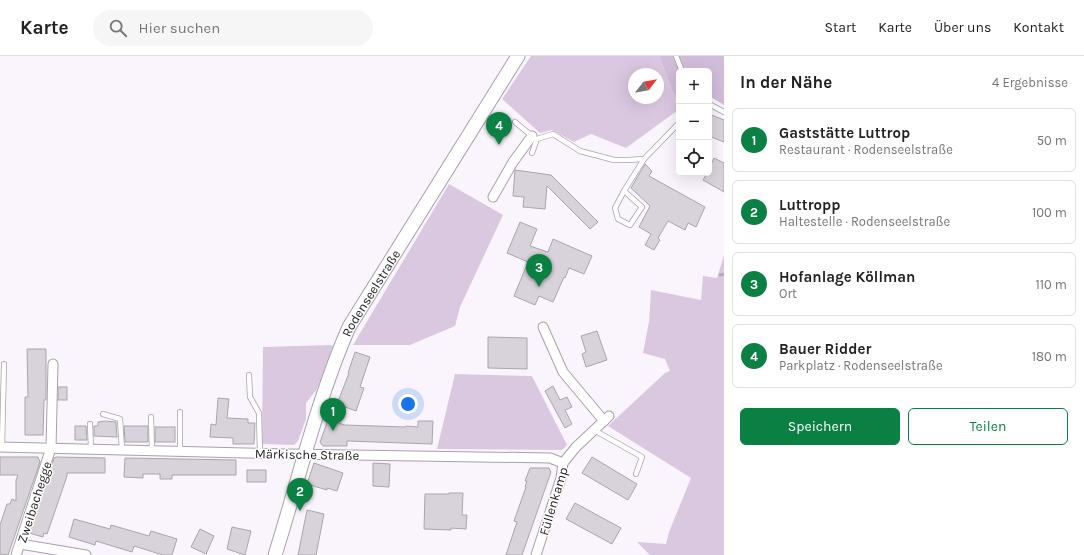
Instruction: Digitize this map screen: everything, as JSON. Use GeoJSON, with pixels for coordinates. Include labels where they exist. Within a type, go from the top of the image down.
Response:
{"type":"FeatureCollection","features":[{"type":"Feature","properties":{"kind":"main road","name":"Rodenseelstraße"},"geometry":{"type":"LineString","coordinates":[[275,555],[318,412],[349,327],[518,56]]}},
{"type":"Feature","properties":{"kind":"street"},"geometry":{"type":"LineString","coordinates":[[493,197],[513,162],[534,137]]}},
{"type":"Feature","properties":{"kind":"street","name":"Füllenkamp"},"geometry":{"type":"LineString","coordinates":[[536,555],[561,478],[563,463],[576,447],[607,418],[563,372],[544,328]]}},
{"type":"Feature","properties":{"kind":"street"},"geometry":{"type":"LineString","coordinates":[[51,448],[52,364]]}},
{"type":"Feature","properties":{"kind":"street","name":"Märkische Straße"},"geometry":{"type":"LineString","coordinates":[[1,447],[260,454],[550,458],[563,463]]}},
{"type":"Feature","properties":{"kind":"street","name":"Zweibachegge"},"geometry":{"type":"LineString","coordinates":[[16,555],[51,448]]}},
{"type":"Feature","properties":{"kind":"street"},"geometry":{"type":"LineString","coordinates":[[20,544],[86,555]]}},
{"type":"Feature","properties":{"kind":"lane"},"geometry":{"type":"LineString","coordinates":[[676,56],[681,68]]}},
{"type":"Feature","properties":{"kind":"lane"},"geometry":{"type":"LineString","coordinates":[[712,106],[724,112]]}},
{"type":"Feature","properties":{"kind":"lane"},"geometry":{"type":"LineString","coordinates":[[515,122],[534,137],[553,134],[580,151],[614,160],[644,158]]}},
{"type":"Feature","properties":{"kind":"lane"},"geometry":{"type":"LineString","coordinates":[[624,191],[642,207],[630,225],[618,219],[615,208],[624,191],[644,158],[676,127]]}},
{"type":"Feature","properties":{"kind":"lane"},"geometry":{"type":"LineString","coordinates":[[532,153],[534,137]]}},
{"type":"Feature","properties":{"kind":"lane"},"geometry":{"type":"LineString","coordinates":[[1,447],[4,364]]}},
{"type":"Feature","properties":{"kind":"lane"},"geometry":{"type":"LineString","coordinates":[[249,375],[250,397],[259,413],[260,454]]}},
{"type":"Feature","properties":{"kind":"lane"},"geometry":{"type":"LineString","coordinates":[[180,412],[180,452]]}},
{"type":"Feature","properties":{"kind":"lane"},"geometry":{"type":"LineString","coordinates":[[103,414],[120,419],[122,450]]}},
{"type":"Feature","properties":{"kind":"lane"},"geometry":{"type":"LineString","coordinates":[[151,417],[152,451]]}},
{"type":"Feature","properties":{"kind":"lane"},"geometry":{"type":"LineString","coordinates":[[90,424],[91,449]]}},
{"type":"Feature","properties":{"kind":"lane"},"geometry":{"type":"LineString","coordinates":[[594,430],[642,457],[636,474]]}},
{"type":"Feature","properties":{"kind":"shaded area"},"geometry":{"type":"Polygon","coordinates":[[[531,56],[659,56],[664,68],[628,68],[628,104],[664,104],[664,69],[676,100],[674,113],[626,148],[591,134],[574,142],[552,130],[540,133],[502,99],[531,56]]]}},
{"type":"Feature","properties":{"kind":"shaded area"},"geometry":{"type":"Polygon","coordinates":[[[659,56],[724,56],[724,105],[712,98],[712,68],[676,68],[676,100],[659,56]]]}},
{"type":"Feature","properties":{"kind":"shaded area"},"geometry":{"type":"Polygon","coordinates":[[[676,100],[676,112],[674,113],[676,100]]]}},
{"type":"Feature","properties":{"kind":"shaded area"},"geometry":{"type":"Polygon","coordinates":[[[449,184],[503,215],[460,307],[455,326],[410,345],[353,345],[449,184]]]}},
{"type":"Feature","properties":{"kind":"shaded area"},"geometry":{"type":"Polygon","coordinates":[[[724,255],[724,555],[650,555],[637,542],[666,544],[669,532],[691,478],[608,426],[665,373],[670,371],[665,359],[643,353],[649,322],[651,290],[701,300],[703,276],[717,278],[724,255]]]}},
{"type":"Feature","properties":{"kind":"shaded area"},"geometry":{"type":"Polygon","coordinates":[[[333,346],[317,389],[306,403],[306,419],[298,441],[294,445],[262,444],[263,347],[333,346]]]}},
{"type":"Feature","properties":{"kind":"shaded area"},"geometry":{"type":"Polygon","coordinates":[[[455,374],[532,376],[567,445],[562,450],[437,449],[455,374]]]}},
{"type":"Feature","properties":{"kind":"building"},"geometry":{"type":"Polygon","coordinates":[[[712,115],[724,120],[724,142],[712,137],[712,115]]]}},
{"type":"Feature","properties":{"kind":"building"},"geometry":{"type":"Polygon","coordinates":[[[714,158],[724,163],[724,192],[703,180],[705,176],[712,176],[712,162],[714,158]]]}},
{"type":"Feature","properties":{"kind":"building"},"geometry":{"type":"Polygon","coordinates":[[[645,164],[652,171],[649,176],[705,207],[696,227],[688,223],[685,230],[668,221],[658,238],[660,240],[654,250],[645,245],[651,234],[639,227],[650,206],[631,188],[645,164]]]}},
{"type":"Feature","properties":{"kind":"building"},"geometry":{"type":"Polygon","coordinates":[[[515,170],[551,175],[598,222],[590,229],[547,186],[545,209],[523,207],[524,197],[513,196],[515,170]]]}},
{"type":"Feature","properties":{"kind":"building"},"geometry":{"type":"Polygon","coordinates":[[[520,222],[537,229],[530,246],[548,252],[553,239],[592,256],[584,274],[569,268],[553,302],[539,296],[535,305],[514,296],[528,262],[507,253],[520,222]]]}},
{"type":"Feature","properties":{"kind":"building"},"geometry":{"type":"Polygon","coordinates":[[[597,331],[607,360],[586,367],[582,354],[586,352],[581,336],[597,331]]]}},
{"type":"Feature","properties":{"kind":"building"},"geometry":{"type":"Polygon","coordinates":[[[488,337],[527,338],[527,369],[488,368],[488,337]]]}},
{"type":"Feature","properties":{"kind":"building"},"geometry":{"type":"Polygon","coordinates":[[[27,349],[46,349],[46,400],[44,400],[43,435],[25,435],[25,397],[28,397],[27,349]]]}},
{"type":"Feature","properties":{"kind":"building"},"geometry":{"type":"Polygon","coordinates":[[[355,352],[370,357],[360,387],[364,388],[356,411],[337,404],[355,352]]]}},
{"type":"Feature","properties":{"kind":"building"},"geometry":{"type":"Polygon","coordinates":[[[553,386],[560,400],[567,397],[572,407],[565,410],[572,424],[565,428],[545,391],[553,386]]]}},
{"type":"Feature","properties":{"kind":"building"},"geometry":{"type":"Polygon","coordinates":[[[58,387],[67,387],[67,400],[58,400],[58,387]]]}},
{"type":"Feature","properties":{"kind":"building"},"geometry":{"type":"Polygon","coordinates":[[[218,398],[229,399],[227,418],[248,419],[248,423],[255,423],[254,444],[233,444],[233,438],[210,437],[211,424],[216,425],[218,398]]]}},
{"type":"Feature","properties":{"kind":"building"},"geometry":{"type":"Polygon","coordinates":[[[328,420],[345,425],[405,427],[418,427],[418,421],[433,421],[432,444],[347,441],[347,446],[323,446],[320,442],[328,420]]]}},
{"type":"Feature","properties":{"kind":"building"},"geometry":{"type":"Polygon","coordinates":[[[98,422],[116,422],[117,437],[94,436],[94,426],[98,426],[98,422]]]}},
{"type":"Feature","properties":{"kind":"building"},"geometry":{"type":"Polygon","coordinates":[[[75,426],[86,426],[87,440],[75,440],[75,426]]]}},
{"type":"Feature","properties":{"kind":"building"},"geometry":{"type":"Polygon","coordinates":[[[124,426],[148,426],[148,442],[125,442],[124,426]]]}},
{"type":"Feature","properties":{"kind":"building"},"geometry":{"type":"Polygon","coordinates":[[[155,427],[175,427],[175,442],[155,442],[155,427]]]}},
{"type":"Feature","properties":{"kind":"building"},"geometry":{"type":"Polygon","coordinates":[[[0,457],[38,457],[40,462],[8,555],[0,554],[0,525],[7,504],[10,504],[12,499],[16,501],[16,480],[18,475],[0,475],[0,457]]]}},
{"type":"Feature","properties":{"kind":"building"},"geometry":{"type":"Polygon","coordinates":[[[592,457],[637,484],[628,500],[582,473],[592,457]]]}},
{"type":"Feature","properties":{"kind":"building"},"geometry":{"type":"Polygon","coordinates":[[[54,458],[105,458],[105,473],[67,473],[47,534],[44,533],[43,537],[29,533],[54,458]]]}},
{"type":"Feature","properties":{"kind":"building"},"geometry":{"type":"Polygon","coordinates":[[[125,458],[236,460],[236,475],[172,475],[172,479],[160,479],[160,474],[143,474],[143,478],[124,477],[125,458]]]}},
{"type":"Feature","properties":{"kind":"building"},"geometry":{"type":"Polygon","coordinates":[[[314,463],[343,473],[337,491],[327,488],[327,490],[307,484],[314,463]]]}},
{"type":"Feature","properties":{"kind":"building"},"geometry":{"type":"Polygon","coordinates":[[[373,463],[390,464],[389,487],[373,486],[373,463]]]}},
{"type":"Feature","properties":{"kind":"building"},"geometry":{"type":"Polygon","coordinates":[[[530,468],[549,468],[551,472],[522,555],[506,555],[517,522],[514,521],[526,487],[527,481],[525,481],[530,468]]]}},
{"type":"Feature","properties":{"kind":"building"},"geometry":{"type":"Polygon","coordinates":[[[247,470],[266,470],[266,482],[247,482],[247,470]]]}},
{"type":"Feature","properties":{"kind":"building"},"geometry":{"type":"Polygon","coordinates":[[[463,493],[462,515],[467,515],[466,529],[424,529],[425,494],[463,493]]]}},
{"type":"Feature","properties":{"kind":"building"},"geometry":{"type":"Polygon","coordinates":[[[575,503],[621,528],[612,544],[566,519],[575,503]]]}},
{"type":"Feature","properties":{"kind":"building"},"geometry":{"type":"Polygon","coordinates":[[[307,510],[324,514],[316,555],[298,555],[307,510]]]}},
{"type":"Feature","properties":{"kind":"building"},"geometry":{"type":"Polygon","coordinates":[[[74,519],[110,529],[111,525],[149,536],[151,531],[177,539],[172,555],[163,555],[134,546],[132,552],[96,541],[95,545],[69,537],[74,519]]]}},
{"type":"Feature","properties":{"kind":"building"},"geometry":{"type":"Polygon","coordinates":[[[232,527],[251,531],[245,555],[227,549],[232,527]]]}},
{"type":"Feature","properties":{"kind":"building"},"geometry":{"type":"Polygon","coordinates":[[[200,529],[214,536],[206,554],[191,547],[200,529]]]}},
{"type":"Feature","properties":{"kind":"waterway"},"geometry":{"type":"LineString","coordinates":[[720,275],[724,274]]}},
{"type":"Feature","properties":{"kind":"place","name":"Bauer Ridder"},"geometry":{"type":"Point","coordinates":[499,145]}},
{"type":"Feature","properties":{"kind":"place","name":"Hofanlage Köllman"},"geometry":{"type":"Point","coordinates":[539,287]}},
{"type":"Feature","properties":{"kind":"place","name":"Gaststätte Luttrop"},"geometry":{"type":"Point","coordinates":[333,431]}},
{"type":"Feature","properties":{"kind":"place","name":"Luttropp"},"geometry":{"type":"Point","coordinates":[300,511]}}]}
